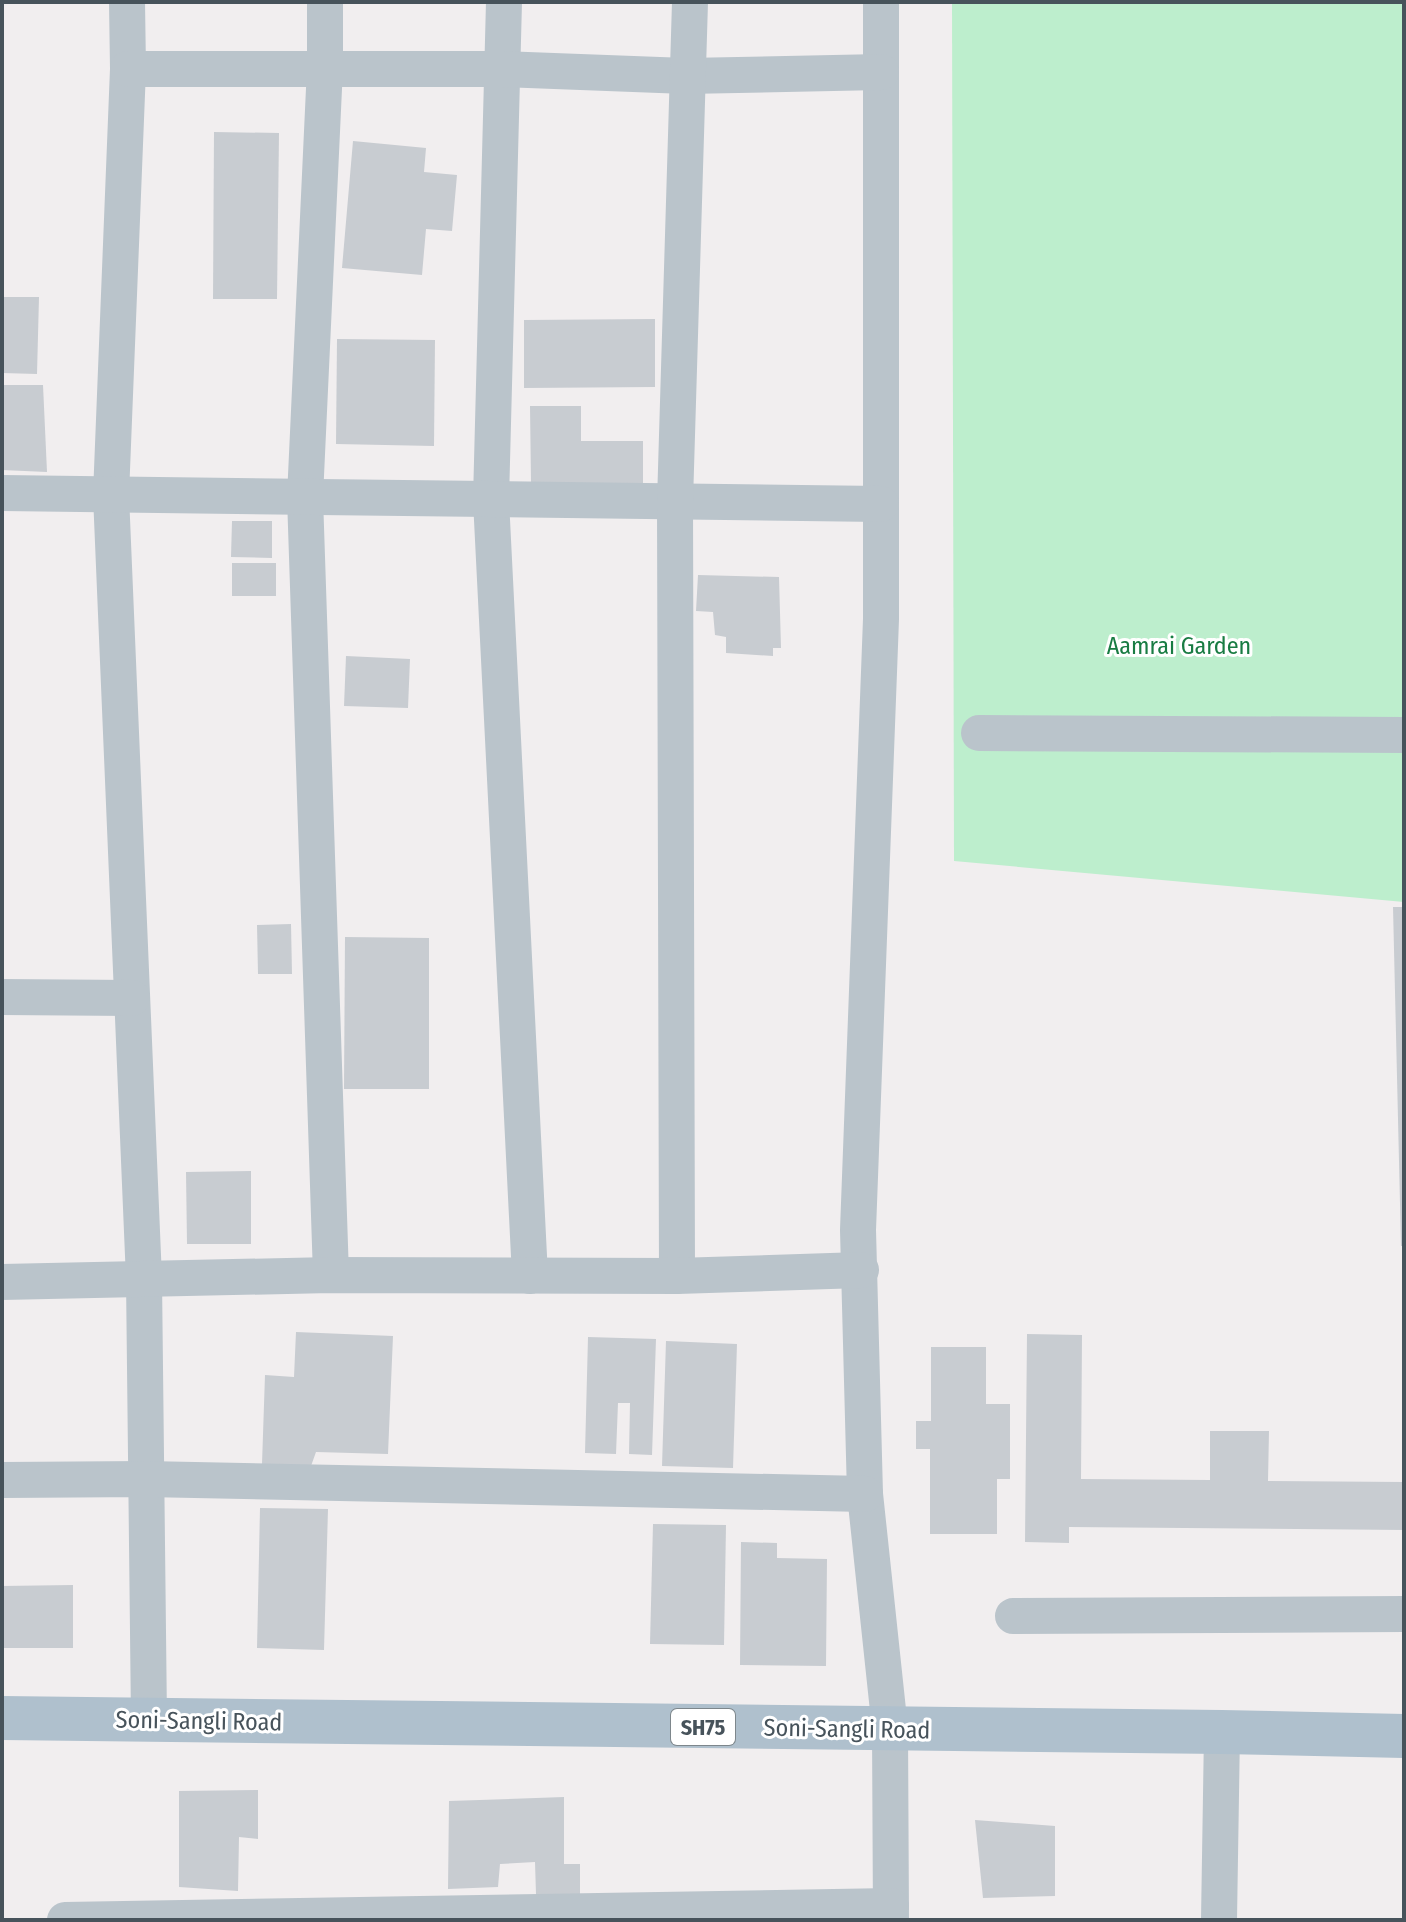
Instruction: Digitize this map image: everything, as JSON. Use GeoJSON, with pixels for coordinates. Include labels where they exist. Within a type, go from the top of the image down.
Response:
{"type":"FeatureCollection","features":[{"type":"Feature","properties":{"kind":"main road","name":"Soni-Sangli Road"},"geometry":{"type":"LineString","coordinates":[[2,1718],[1404,1736]]}},
{"type":"Feature","properties":{"kind":"street"},"geometry":{"type":"LineString","coordinates":[[127,2],[128,69],[111,495],[144,1279],[149,1720]]}},
{"type":"Feature","properties":{"kind":"street"},"geometry":{"type":"LineString","coordinates":[[325,2],[325,67],[305,497],[331,1275]]}},
{"type":"Feature","properties":{"kind":"street"},"geometry":{"type":"LineString","coordinates":[[504,2],[491,500],[530,1276]]}},
{"type":"Feature","properties":{"kind":"street"},"geometry":{"type":"LineString","coordinates":[[677,1276],[675,502],[690,2]]}},
{"type":"Feature","properties":{"kind":"street"},"geometry":{"type":"LineString","coordinates":[[65,1920],[891,1913],[890,1729],[865,1494],[858,1230],[881,619],[881,2]]}},
{"type":"Feature","properties":{"kind":"street"},"geometry":{"type":"LineString","coordinates":[[128,69],[502,69],[686,76],[881,72]]}},
{"type":"Feature","properties":{"kind":"street"},"geometry":{"type":"LineString","coordinates":[[2,493],[881,504]]}},
{"type":"Feature","properties":{"kind":"street"},"geometry":{"type":"LineString","coordinates":[[979,733],[1404,735]]}},
{"type":"Feature","properties":{"kind":"street"},"geometry":{"type":"LineString","coordinates":[[2,997],[132,998]]}},
{"type":"Feature","properties":{"kind":"street"},"geometry":{"type":"LineString","coordinates":[[2,1282],[331,1275],[677,1276],[861,1270]]}},
{"type":"Feature","properties":{"kind":"street"},"geometry":{"type":"LineString","coordinates":[[2,1480],[146,1479],[865,1494]]}},
{"type":"Feature","properties":{"kind":"street"},"geometry":{"type":"LineString","coordinates":[[1013,1616],[1404,1614]]}},
{"type":"Feature","properties":{"kind":"street"},"geometry":{"type":"LineString","coordinates":[[1219,1920],[1222,1732]]}},
{"type":"Feature","properties":{"kind":"green space","name":"Aamrai Garden"},"geometry":{"type":"Polygon","coordinates":[[[952,2],[1404,2],[1404,902],[954,861],[952,2]]]}},
{"type":"Feature","properties":{"kind":"building"},"geometry":{"type":"Polygon","coordinates":[[[214,132],[279,133],[277,299],[213,299],[214,132]]]}},
{"type":"Feature","properties":{"kind":"building"},"geometry":{"type":"Polygon","coordinates":[[[353,141],[426,148],[424,172],[457,175],[452,231],[426,229],[422,275],[342,268],[353,141]]]}},
{"type":"Feature","properties":{"kind":"building"},"geometry":{"type":"Polygon","coordinates":[[[2,297],[39,297],[37,374],[2,373],[2,297]]]}},
{"type":"Feature","properties":{"kind":"building"},"geometry":{"type":"Polygon","coordinates":[[[655,319],[655,387],[524,388],[524,320],[655,319]]]}},
{"type":"Feature","properties":{"kind":"building"},"geometry":{"type":"Polygon","coordinates":[[[337,339],[435,340],[434,446],[336,444],[337,339]]]}},
{"type":"Feature","properties":{"kind":"building"},"geometry":{"type":"Polygon","coordinates":[[[2,385],[43,385],[47,472],[2,470],[2,385]]]}},
{"type":"Feature","properties":{"kind":"building"},"geometry":{"type":"Polygon","coordinates":[[[530,406],[581,406],[581,441],[643,441],[643,483],[531,483],[530,406]]]}},
{"type":"Feature","properties":{"kind":"building"},"geometry":{"type":"Polygon","coordinates":[[[232,521],[272,521],[272,558],[231,557],[232,521]]]}},
{"type":"Feature","properties":{"kind":"building"},"geometry":{"type":"Polygon","coordinates":[[[232,563],[276,563],[276,596],[232,596],[232,563]]]}},
{"type":"Feature","properties":{"kind":"building"},"geometry":{"type":"Polygon","coordinates":[[[698,575],[779,577],[781,648],[773,648],[773,656],[726,653],[726,637],[715,635],[713,612],[696,611],[698,575]]]}},
{"type":"Feature","properties":{"kind":"building"},"geometry":{"type":"Polygon","coordinates":[[[346,656],[410,659],[408,708],[344,706],[346,656]]]}},
{"type":"Feature","properties":{"kind":"building"},"geometry":{"type":"Polygon","coordinates":[[[1393,907],[1404,907],[1404,1246],[1401,1246],[1393,907]]]}},
{"type":"Feature","properties":{"kind":"building"},"geometry":{"type":"Polygon","coordinates":[[[291,924],[292,974],[258,974],[257,925],[291,924]]]}},
{"type":"Feature","properties":{"kind":"building"},"geometry":{"type":"Polygon","coordinates":[[[345,937],[429,938],[429,1089],[344,1089],[345,937]]]}},
{"type":"Feature","properties":{"kind":"building"},"geometry":{"type":"Polygon","coordinates":[[[251,1171],[251,1244],[187,1244],[186,1172],[251,1171]]]}},
{"type":"Feature","properties":{"kind":"building"},"geometry":{"type":"Polygon","coordinates":[[[296,1332],[393,1336],[388,1454],[316,1452],[311,1466],[262,1464],[265,1375],[294,1377],[296,1332]]]}},
{"type":"Feature","properties":{"kind":"building"},"geometry":{"type":"Polygon","coordinates":[[[1027,1334],[1082,1335],[1081,1479],[1210,1480],[1210,1431],[1269,1431],[1268,1481],[1404,1482],[1404,1530],[1069,1527],[1069,1543],[1025,1542],[1027,1334]]]}},
{"type":"Feature","properties":{"kind":"building"},"geometry":{"type":"Polygon","coordinates":[[[588,1337],[656,1339],[652,1455],[629,1454],[630,1403],[618,1403],[616,1454],[585,1453],[588,1337]]]}},
{"type":"Feature","properties":{"kind":"building"},"geometry":{"type":"Polygon","coordinates":[[[666,1341],[737,1344],[733,1468],[662,1466],[666,1341]]]}},
{"type":"Feature","properties":{"kind":"building"},"geometry":{"type":"Polygon","coordinates":[[[931,1347],[986,1347],[986,1404],[1010,1404],[1010,1479],[997,1479],[997,1534],[930,1534],[930,1449],[916,1449],[916,1421],[931,1421],[931,1347]]]}},
{"type":"Feature","properties":{"kind":"building"},"geometry":{"type":"Polygon","coordinates":[[[260,1508],[328,1509],[324,1650],[257,1648],[260,1508]]]}},
{"type":"Feature","properties":{"kind":"building"},"geometry":{"type":"Polygon","coordinates":[[[653,1524],[726,1525],[724,1645],[650,1644],[653,1524]]]}},
{"type":"Feature","properties":{"kind":"building"},"geometry":{"type":"Polygon","coordinates":[[[741,1542],[777,1543],[777,1558],[827,1559],[826,1666],[740,1665],[741,1542]]]}},
{"type":"Feature","properties":{"kind":"building"},"geometry":{"type":"Polygon","coordinates":[[[73,1585],[73,1648],[2,1648],[2,1586],[73,1585]]]}},
{"type":"Feature","properties":{"kind":"building"},"geometry":{"type":"Polygon","coordinates":[[[258,1790],[258,1839],[239,1837],[238,1891],[179,1887],[179,1791],[258,1790]]]}},
{"type":"Feature","properties":{"kind":"building"},"geometry":{"type":"Polygon","coordinates":[[[564,1797],[564,1864],[580,1864],[580,1895],[536,1894],[535,1862],[500,1864],[498,1887],[448,1889],[449,1801],[564,1797]]]}},
{"type":"Feature","properties":{"kind":"building"},"geometry":{"type":"Polygon","coordinates":[[[975,1820],[1055,1826],[1055,1896],[983,1898],[975,1820]]]}}]}
